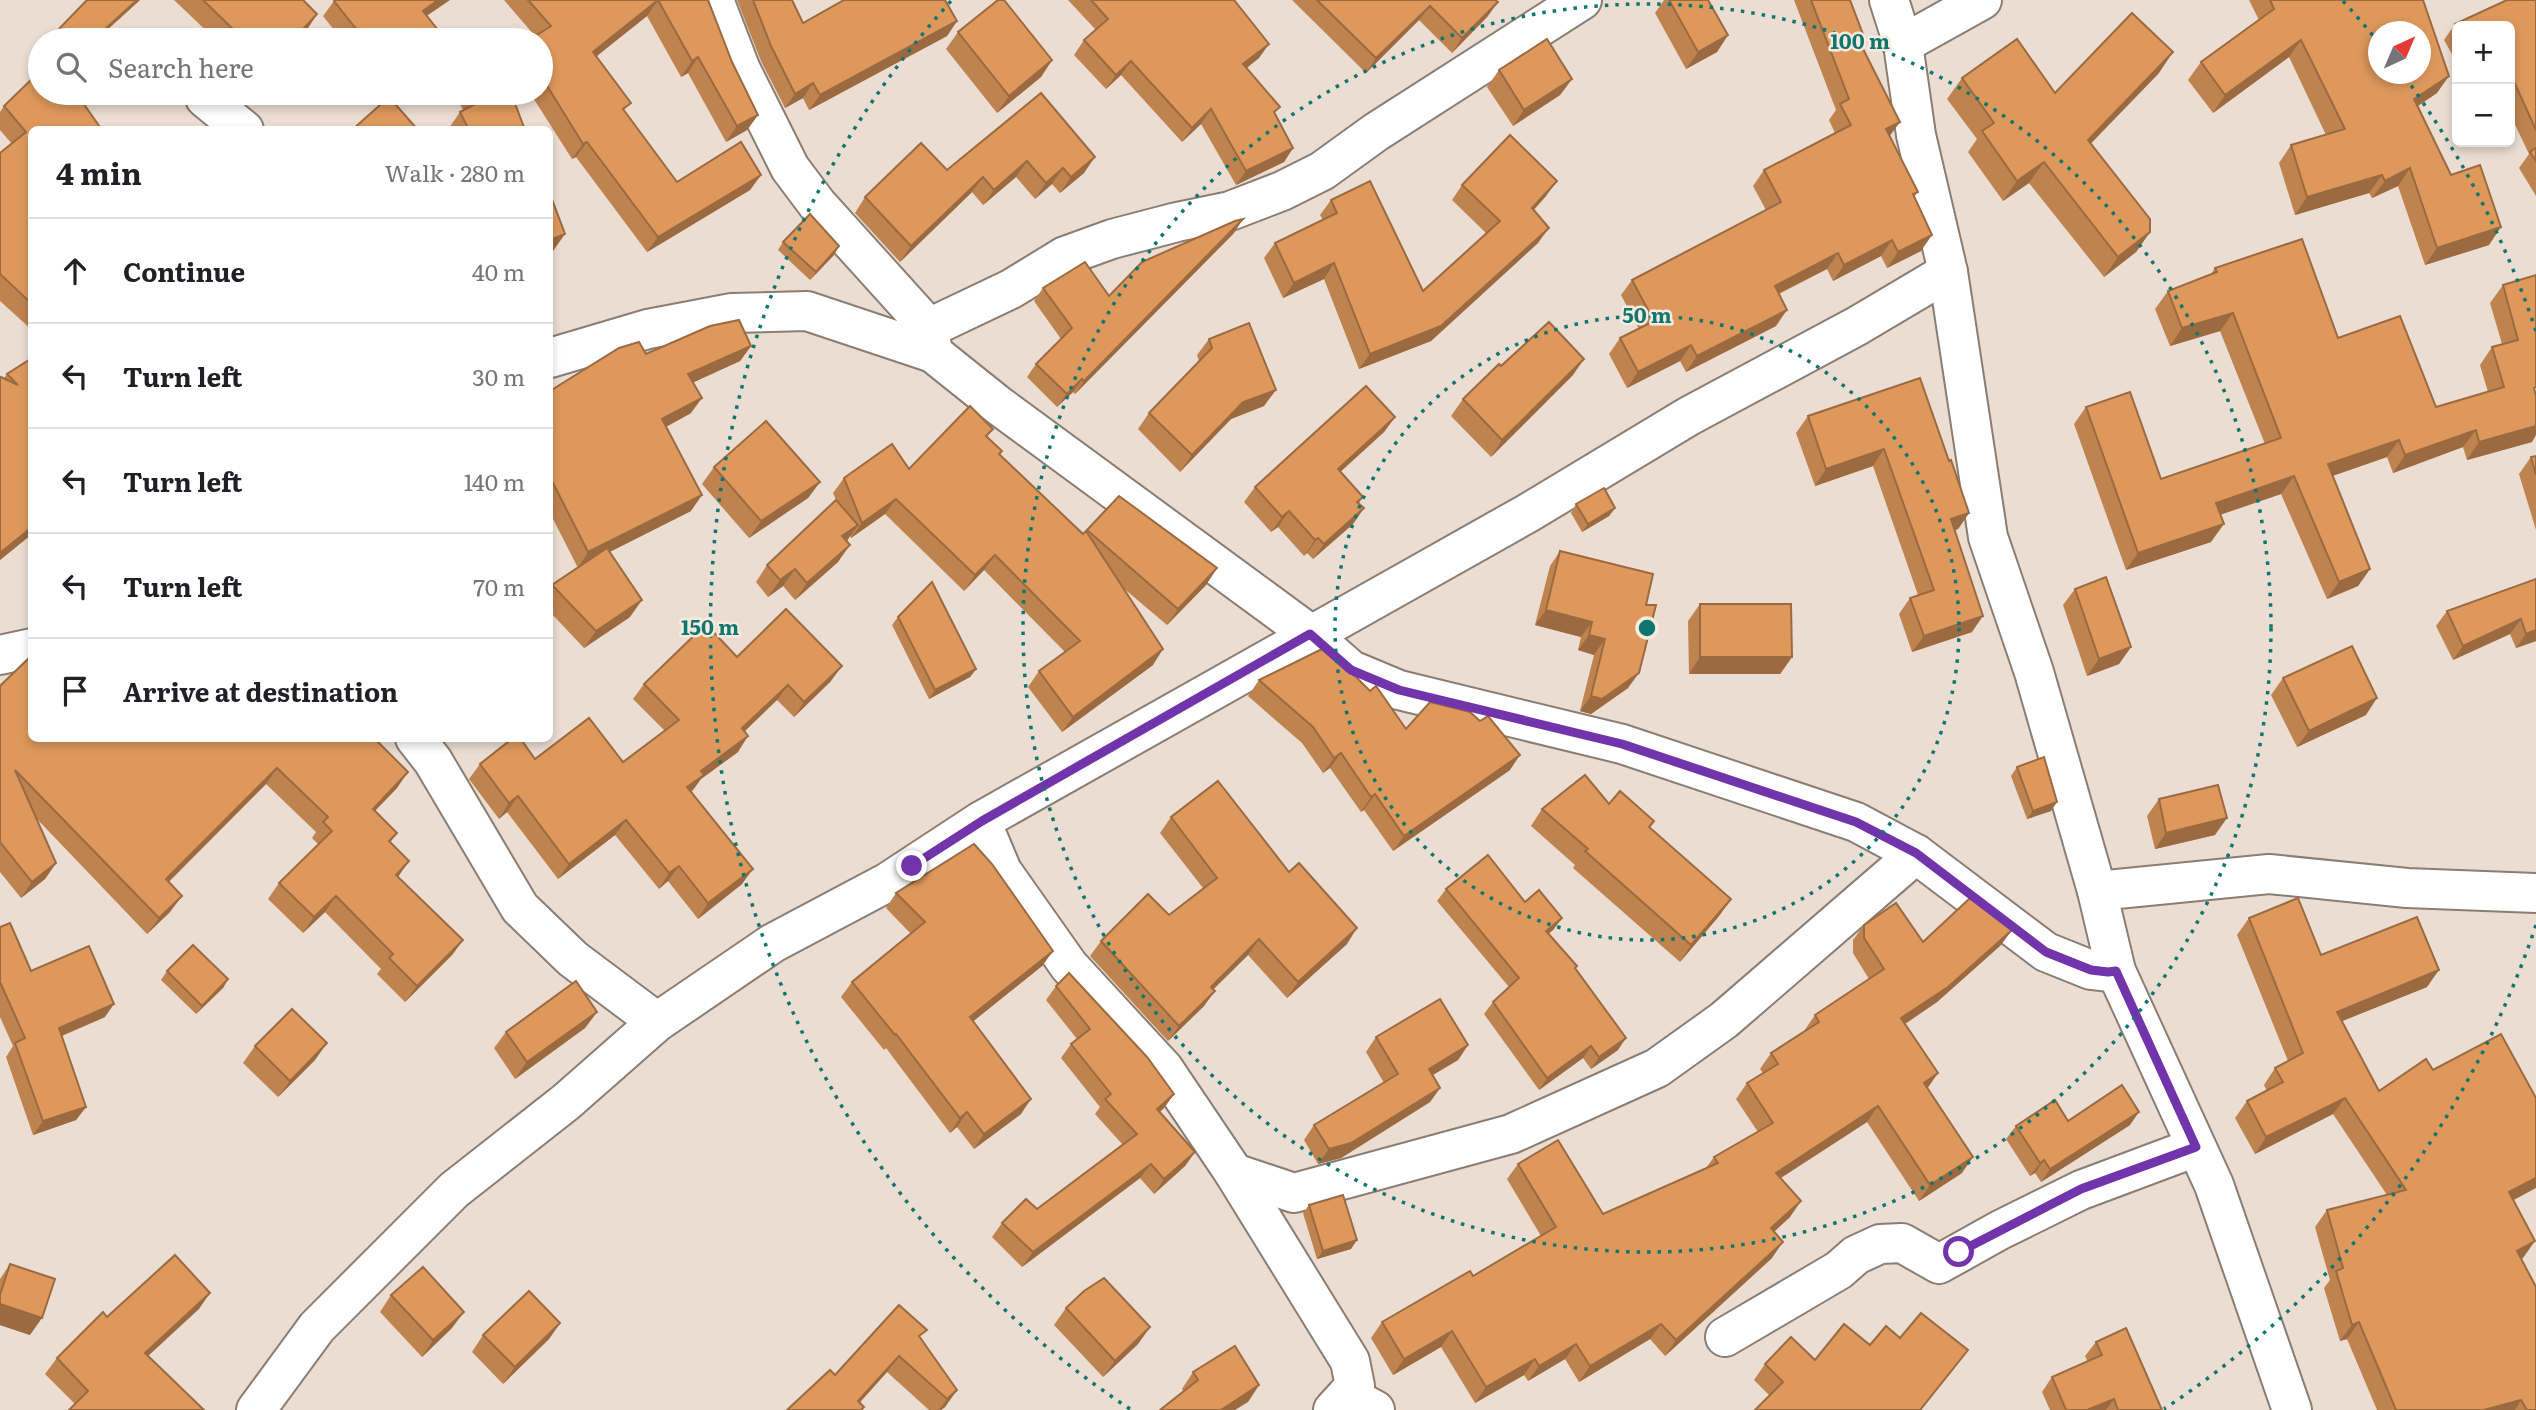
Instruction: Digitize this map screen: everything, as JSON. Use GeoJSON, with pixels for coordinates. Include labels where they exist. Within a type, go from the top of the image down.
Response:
{"type":"FeatureCollection","features":[{"type":"Feature","properties":{"kind":"street"},"geometry":{"type":"LineString","coordinates":[[713,0],[741,70],[790,168],[931,341],[998,405],[1310,634],[1351,670],[1399,690],[1622,744],[1856,822],[1916,853],[2046,952],[2091,970],[2116,971]]}},
{"type":"Feature","properties":{"kind":"street"},"geometry":{"type":"LineString","coordinates":[[553,357],[648,329],[732,313],[807,311],[931,341],[1065,256],[1112,239],[1230,211],[1282,191],[1322,171],[1387,124],[1582,0]]}},
{"type":"Feature","properties":{"kind":"street"},"geometry":{"type":"LineString","coordinates":[[1889,0],[1903,44],[1916,135],[1948,272],[1988,537],[2034,671],[2097,891],[2116,971],[2214,1185],[2279,1404]]}},
{"type":"Feature","properties":{"kind":"street"},"geometry":{"type":"LineString","coordinates":[[1903,44],[1982,0]]}},
{"type":"Feature","properties":{"kind":"street"},"geometry":{"type":"LineString","coordinates":[[214,105],[239,126]]}},
{"type":"Feature","properties":{"kind":"street"},"geometry":{"type":"LineString","coordinates":[[256,1410],[317,1327],[454,1190],[566,1102],[657,1023],[773,943],[888,882],[982,821],[1528,513],[1689,416],[1857,326],[1948,272]]}},
{"type":"Feature","properties":{"kind":"street"},"geometry":{"type":"LineString","coordinates":[[0,655],[28,649]]}},
{"type":"Feature","properties":{"kind":"street"},"geometry":{"type":"LineString","coordinates":[[418,742],[433,761],[520,908],[573,959],[657,1023]]}},
{"type":"Feature","properties":{"kind":"street"},"geometry":{"type":"LineString","coordinates":[[982,821],[1002,871],[1062,956],[1164,1069],[1234,1173],[1350,1361],[1355,1386],[1351,1405]]}},
{"type":"Feature","properties":{"kind":"street"},"geometry":{"type":"LineString","coordinates":[[1234,1173],[1294,1193],[1317,1188],[1511,1134],[1657,1068],[1724,1020],[1916,853]]}},
{"type":"Feature","properties":{"kind":"street"},"geometry":{"type":"LineString","coordinates":[[2097,891],[2269,874],[2407,888],[2536,893]]}},
{"type":"Feature","properties":{"kind":"street"},"geometry":{"type":"LineString","coordinates":[[1725,1337],[1839,1270],[1856,1255],[1880,1244],[1902,1244],[1939,1264],[2081,1189],[2196,1147]]}},
{"type":"Feature","properties":{"kind":"building"},"geometry":{"type":"Polygon","coordinates":[[[87,0],[137,0],[106,28],[60,28],[87,0]]]}},
{"type":"Feature","properties":{"kind":"building"},"geometry":{"type":"Polygon","coordinates":[[[203,0],[303,0],[317,14],[304,28],[232,28],[203,0]]]}},
{"type":"Feature","properties":{"kind":"building"},"geometry":{"type":"Polygon","coordinates":[[[438,0],[423,11],[436,28],[355,28],[334,1],[438,0]]]}},
{"type":"Feature","properties":{"kind":"building"},"geometry":{"type":"Polygon","coordinates":[[[528,0],[658,0],[593,52],[631,103],[623,109],[677,182],[741,142],[761,175],[658,237],[587,142],[583,144],[553,95],[553,28],[548,28],[551,26],[528,0]]]}},
{"type":"Feature","properties":{"kind":"building"},"geometry":{"type":"Polygon","coordinates":[[[658,0],[708,0],[732,62],[758,115],[737,126],[698,57],[692,61],[658,0]]]}},
{"type":"Feature","properties":{"kind":"building"},"geometry":{"type":"Polygon","coordinates":[[[753,0],[792,0],[803,23],[844,0],[945,0],[957,21],[820,95],[813,83],[795,94],[771,46],[753,0]]]}},
{"type":"Feature","properties":{"kind":"building"},"geometry":{"type":"Polygon","coordinates":[[[998,0],[1004,0],[1052,60],[1009,96],[958,32],[998,0]]]}},
{"type":"Feature","properties":{"kind":"building"},"geometry":{"type":"Polygon","coordinates":[[[1091,0],[1234,0],[1269,44],[1243,64],[1280,107],[1274,112],[1293,148],[1246,171],[1211,109],[1192,128],[1131,61],[1116,75],[1084,40],[1108,19],[1091,0]]]}},
{"type":"Feature","properties":{"kind":"building"},"geometry":{"type":"Polygon","coordinates":[[[1317,0],[1498,2],[1462,38],[1430,6],[1376,58],[1317,0]]]}},
{"type":"Feature","properties":{"kind":"building"},"geometry":{"type":"Polygon","coordinates":[[[1669,0],[1708,0],[1728,35],[1698,52],[1669,0]]]}},
{"type":"Feature","properties":{"kind":"building"},"geometry":{"type":"Polygon","coordinates":[[[1811,0],[1850,0],[1864,37],[1858,39],[1900,122],[1886,129],[1918,192],[1913,194],[1932,235],[1898,252],[1892,240],[1844,265],[1838,253],[1775,286],[1787,310],[1697,356],[1691,345],[1638,372],[1620,338],[1654,321],[1632,280],[1781,202],[1764,170],[1851,125],[1840,104],[1849,99],[1811,0]]]}},
{"type":"Feature","properties":{"kind":"building"},"geometry":{"type":"Polygon","coordinates":[[[2270,0],[2423,0],[2430,21],[2368,21],[2368,84],[2431,84],[2431,23],[2449,76],[2414,99],[2451,175],[2480,165],[2501,227],[2437,248],[2410,168],[2385,181],[2382,175],[2307,197],[2291,145],[2345,129],[2301,40],[2225,95],[2201,62],[2274,9],[2270,0]]]}},
{"type":"Feature","properties":{"kind":"building"},"geometry":{"type":"Polygon","coordinates":[[[2507,0],[2536,0],[2536,130],[2515,84],[2515,21],[2462,21],[2507,0]]]}},
{"type":"Feature","properties":{"kind":"building"},"geometry":{"type":"Polygon","coordinates":[[[2132,13],[2173,52],[2088,140],[2150,219],[2150,232],[2118,257],[2044,162],[2017,181],[1982,131],[1994,123],[1962,78],[2017,39],[2055,93],[2132,13]]]}},
{"type":"Feature","properties":{"kind":"building"},"geometry":{"type":"Polygon","coordinates":[[[1547,39],[1572,79],[1524,110],[1499,70],[1547,39]]]}},
{"type":"Feature","properties":{"kind":"building"},"geometry":{"type":"Polygon","coordinates":[[[28,83],[28,105],[84,105],[99,126],[28,126],[28,300],[0,274],[0,153],[26,132],[4,106],[28,83]]]}},
{"type":"Feature","properties":{"kind":"building"},"geometry":{"type":"Polygon","coordinates":[[[1041,93],[1095,157],[1071,177],[1063,168],[1046,183],[1027,161],[994,190],[983,177],[911,246],[865,197],[921,143],[947,170],[1041,93]]]}},
{"type":"Feature","properties":{"kind":"building"},"geometry":{"type":"Polygon","coordinates":[[[380,105],[396,105],[414,126],[356,126],[380,105]]]}},
{"type":"Feature","properties":{"kind":"building"},"geometry":{"type":"Polygon","coordinates":[[[473,105],[516,105],[523,126],[467,126],[460,112],[473,105]]]}},
{"type":"Feature","properties":{"kind":"building"},"geometry":{"type":"Polygon","coordinates":[[[1510,135],[1557,181],[1532,208],[1549,228],[1441,326],[1370,354],[1334,263],[1294,283],[1275,243],[1337,213],[1331,200],[1370,181],[1423,291],[1500,221],[1462,185],[1510,135]]]}},
{"type":"Feature","properties":{"kind":"building"},"geometry":{"type":"Polygon","coordinates":[[[2536,148],[2536,161],[2530,152],[2536,148]]]}},
{"type":"Feature","properties":{"kind":"building"},"geometry":{"type":"Polygon","coordinates":[[[553,202],[565,234],[553,239],[553,202]]]}},
{"type":"Feature","properties":{"kind":"building"},"geometry":{"type":"Polygon","coordinates":[[[810,214],[839,246],[816,272],[783,242],[810,214]]]}},
{"type":"Feature","properties":{"kind":"building"},"geometry":{"type":"Polygon","coordinates":[[[1243,219],[1084,381],[1082,379],[1067,394],[1036,364],[1072,328],[1043,288],[1085,262],[1109,296],[1142,262],[1243,219]]]}},
{"type":"Feature","properties":{"kind":"building"},"geometry":{"type":"Polygon","coordinates":[[[2302,239],[2338,338],[2400,316],[2436,407],[2504,387],[2492,347],[2518,340],[2503,285],[2536,275],[2536,426],[2479,442],[2476,430],[2405,455],[2399,440],[2328,464],[2370,569],[2339,582],[2294,476],[2216,503],[2224,524],[2138,553],[2086,407],[2130,392],[2161,479],[2281,438],[2233,313],[2182,328],[2168,291],[2217,272],[2215,268],[2302,239]]]}},
{"type":"Feature","properties":{"kind":"building"},"geometry":{"type":"Polygon","coordinates":[[[739,320],[751,346],[688,374],[702,398],[662,419],[702,495],[588,552],[553,483],[553,389],[619,348],[639,342],[646,354],[710,326],[739,320]]]}},
{"type":"Feature","properties":{"kind":"building"},"geometry":{"type":"Polygon","coordinates":[[[1549,322],[1584,359],[1502,440],[1463,399],[1549,322]]]}},
{"type":"Feature","properties":{"kind":"building"},"geometry":{"type":"Polygon","coordinates":[[[1249,323],[1276,390],[1243,402],[1192,455],[1149,413],[1212,348],[1209,339],[1249,323]]]}},
{"type":"Feature","properties":{"kind":"building"},"geometry":{"type":"Polygon","coordinates":[[[28,361],[28,530],[0,553],[0,378],[18,385],[7,374],[28,361]]]}},
{"type":"Feature","properties":{"kind":"building"},"geometry":{"type":"Polygon","coordinates":[[[1920,378],[1969,513],[1951,519],[1983,616],[1924,636],[1910,598],[1934,590],[1884,449],[1826,469],[1808,416],[1920,378]]]}},
{"type":"Feature","properties":{"kind":"building"},"geometry":{"type":"Polygon","coordinates":[[[1366,386],[1395,417],[1338,469],[1363,497],[1357,502],[1364,508],[1324,544],[1318,538],[1315,540],[1289,511],[1282,517],[1255,487],[1366,386]]]}},
{"type":"Feature","properties":{"kind":"building"},"geometry":{"type":"Polygon","coordinates":[[[970,406],[993,429],[986,436],[1002,451],[999,454],[1083,534],[1086,531],[1163,649],[1073,717],[1039,671],[1080,641],[995,555],[975,575],[896,499],[862,523],[844,478],[892,444],[909,469],[970,406]]]}},
{"type":"Feature","properties":{"kind":"building"},"geometry":{"type":"Polygon","coordinates":[[[766,421],[820,482],[761,521],[714,467],[766,421]]]}},
{"type":"Feature","properties":{"kind":"building"},"geometry":{"type":"Polygon","coordinates":[[[2536,456],[2536,475],[2531,457],[2536,456]]]}},
{"type":"Feature","properties":{"kind":"building"},"geometry":{"type":"Polygon","coordinates":[[[1604,488],[1615,508],[1588,524],[1576,504],[1604,488]]]}},
{"type":"Feature","properties":{"kind":"building"},"geometry":{"type":"Polygon","coordinates":[[[1119,496],[1217,568],[1178,609],[1087,530],[1119,496]]]}},
{"type":"Feature","properties":{"kind":"building"},"geometry":{"type":"Polygon","coordinates":[[[836,500],[858,525],[842,536],[850,545],[807,583],[795,569],[780,580],[767,565],[836,500]]]}},
{"type":"Feature","properties":{"kind":"building"},"geometry":{"type":"Polygon","coordinates":[[[607,548],[642,600],[596,631],[553,584],[607,548]]]}},
{"type":"Feature","properties":{"kind":"building"},"geometry":{"type":"Polygon","coordinates":[[[1560,551],[1653,574],[1646,605],[1656,605],[1639,673],[1602,699],[1591,696],[1605,639],[1589,635],[1592,622],[1546,610],[1560,551]]]}},
{"type":"Feature","properties":{"kind":"building"},"geometry":{"type":"Polygon","coordinates":[[[2106,577],[2131,647],[2099,659],[2075,589],[2106,577]]]}},
{"type":"Feature","properties":{"kind":"building"},"geometry":{"type":"Polygon","coordinates":[[[2536,579],[2536,630],[2526,634],[2521,619],[2463,646],[2447,611],[2536,579]]]}},
{"type":"Feature","properties":{"kind":"building"},"geometry":{"type":"Polygon","coordinates":[[[932,582],[976,669],[935,690],[898,617],[932,582]]]}},
{"type":"Feature","properties":{"kind":"building"},"geometry":{"type":"Polygon","coordinates":[[[1700,604],[1791,604],[1792,657],[1700,657],[1700,604]]]}},
{"type":"Feature","properties":{"kind":"building"},"geometry":{"type":"Polygon","coordinates":[[[786,609],[842,666],[804,702],[788,685],[742,728],[748,736],[701,771],[704,775],[687,787],[753,869],[708,903],[679,866],[669,873],[626,820],[569,864],[518,796],[509,803],[480,764],[508,742],[523,742],[535,759],[589,718],[623,762],[679,720],[644,684],[706,624],[737,657],[786,609]]]}},
{"type":"Feature","properties":{"kind":"building"},"geometry":{"type":"Polygon","coordinates":[[[2352,646],[2377,698],[2309,731],[2283,678],[2352,646]]]}},
{"type":"Feature","properties":{"kind":"building"},"geometry":{"type":"Polygon","coordinates":[[[1322,649],[1370,691],[1376,686],[1406,729],[1430,702],[1470,712],[1480,721],[1488,716],[1520,755],[1404,836],[1375,794],[1371,797],[1341,753],[1334,758],[1313,727],[1259,680],[1322,649]]]}},
{"type":"Feature","properties":{"kind":"building"},"geometry":{"type":"Polygon","coordinates":[[[28,659],[28,742],[378,742],[408,772],[373,809],[397,833],[389,841],[409,861],[396,875],[463,940],[417,986],[389,958],[393,954],[336,896],[314,917],[279,883],[332,831],[323,822],[328,817],[277,768],[166,879],[182,896],[159,918],[15,770],[56,863],[32,882],[0,842],[0,686],[28,659]]]}},
{"type":"Feature","properties":{"kind":"building"},"geometry":{"type":"Polygon","coordinates":[[[2044,757],[2057,802],[2033,811],[2017,767],[2044,757]]]}},
{"type":"Feature","properties":{"kind":"building"},"geometry":{"type":"Polygon","coordinates":[[[1585,775],[1609,804],[1620,791],[1654,821],[1649,827],[1731,899],[1691,945],[1542,809],[1585,775]]]}},
{"type":"Feature","properties":{"kind":"building"},"geometry":{"type":"Polygon","coordinates":[[[1218,781],[1289,872],[1299,863],[1357,928],[1298,982],[1259,939],[1211,987],[1215,991],[1179,1026],[1101,941],[1148,894],[1169,915],[1217,878],[1171,817],[1218,781]]]}},
{"type":"Feature","properties":{"kind":"building"},"geometry":{"type":"Polygon","coordinates":[[[2218,785],[2227,818],[2166,833],[2159,799],[2218,785]]]}},
{"type":"Feature","properties":{"kind":"building"},"geometry":{"type":"Polygon","coordinates":[[[974,844],[992,864],[1053,951],[970,1017],[1031,1099],[984,1134],[967,1112],[960,1118],[896,1034],[852,982],[925,922],[896,893],[974,844]]]}},
{"type":"Feature","properties":{"kind":"building"},"geometry":{"type":"Polygon","coordinates":[[[1488,855],[1525,902],[1539,890],[1562,918],[1546,931],[1577,966],[1575,968],[1626,1038],[1599,1057],[1591,1046],[1547,1078],[1493,1002],[1519,978],[1446,889],[1488,855]]]}},
{"type":"Feature","properties":{"kind":"building"},"geometry":{"type":"Polygon","coordinates":[[[1970,898],[2012,930],[1948,987],[1901,1018],[1938,1073],[1924,1083],[1973,1157],[1930,1185],[1878,1106],[1776,1173],[1801,1201],[1771,1228],[1783,1242],[1676,1340],[1661,1324],[1590,1366],[1576,1344],[1539,1366],[1535,1359],[1486,1387],[1452,1331],[1404,1359],[1382,1322],[1470,1271],[1473,1276],[1556,1227],[1518,1164],[1558,1140],[1603,1214],[1718,1163],[1714,1157],[1773,1123],[1747,1083],[1778,1064],[1771,1053],[1819,1022],[1815,1015],[1884,969],[1864,938],[1864,925],[1896,903],[1923,942],[1970,898]]]}},
{"type":"Feature","properties":{"kind":"building"},"geometry":{"type":"Polygon","coordinates":[[[2298,898],[2321,955],[2417,917],[2439,970],[2337,1012],[2379,1091],[2426,1059],[2433,1070],[2501,1034],[2536,1098],[2536,1178],[2509,1192],[2535,1241],[2517,1251],[2536,1287],[2536,1410],[2527,1410],[2521,1400],[2484,1410],[2396,1410],[2359,1322],[2352,1325],[2336,1271],[2343,1268],[2327,1210],[2406,1190],[2345,1098],[2266,1137],[2247,1101],[2283,1082],[2275,1068],[2303,1053],[2249,918],[2298,898]]]}},
{"type":"Feature","properties":{"kind":"building"},"geometry":{"type":"Polygon","coordinates":[[[10,923],[31,971],[89,946],[114,1004],[59,1028],[86,1107],[43,1121],[15,1043],[25,1038],[0,982],[0,927],[10,923]]]}},
{"type":"Feature","properties":{"kind":"building"},"geometry":{"type":"Polygon","coordinates":[[[193,945],[228,979],[202,1006],[167,971],[193,945]]]}},
{"type":"Feature","properties":{"kind":"building"},"geometry":{"type":"Polygon","coordinates":[[[1069,973],[1147,1057],[1174,1094],[1157,1109],[1195,1152],[1164,1179],[1151,1164],[1033,1252],[1002,1223],[1026,1199],[1037,1209],[1137,1134],[1105,1099],[1111,1094],[1071,1044],[1090,1029],[1056,986],[1069,973]]]}},
{"type":"Feature","properties":{"kind":"building"},"geometry":{"type":"Polygon","coordinates":[[[576,981],[597,1012],[527,1062],[506,1032],[576,981]]]}},
{"type":"Feature","properties":{"kind":"building"},"geometry":{"type":"Polygon","coordinates":[[[1440,999],[1468,1045],[1429,1069],[1440,1088],[1351,1143],[1329,1149],[1314,1125],[1398,1074],[1376,1037],[1440,999]]]}},
{"type":"Feature","properties":{"kind":"building"},"geometry":{"type":"Polygon","coordinates":[[[292,1009],[327,1043],[290,1081],[255,1046],[292,1009]]]}},
{"type":"Feature","properties":{"kind":"building"},"geometry":{"type":"Polygon","coordinates":[[[2122,1085],[2139,1112],[2050,1169],[2044,1160],[2040,1163],[2016,1126],[2055,1100],[2068,1121],[2122,1085]]]}},
{"type":"Feature","properties":{"kind":"building"},"geometry":{"type":"Polygon","coordinates":[[[1343,1195],[1357,1240],[1323,1251],[1309,1205],[1343,1195]]]}},
{"type":"Feature","properties":{"kind":"building"},"geometry":{"type":"Polygon","coordinates":[[[175,1255],[210,1293],[145,1353],[204,1410],[69,1410],[88,1391],[57,1358],[103,1312],[107,1317],[175,1255]]]}},
{"type":"Feature","properties":{"kind":"building"},"geometry":{"type":"Polygon","coordinates":[[[10,1264],[55,1279],[42,1318],[0,1304],[0,1295],[10,1264]]]}},
{"type":"Feature","properties":{"kind":"building"},"geometry":{"type":"Polygon","coordinates":[[[423,1267],[464,1312],[433,1340],[391,1295],[423,1267]]]}},
{"type":"Feature","properties":{"kind":"building"},"geometry":{"type":"Polygon","coordinates":[[[1104,1278],[1150,1327],[1115,1361],[1066,1308],[1084,1291],[1104,1278]]]}},
{"type":"Feature","properties":{"kind":"building"},"geometry":{"type":"Polygon","coordinates":[[[529,1291],[560,1323],[515,1367],[483,1335],[529,1291]]]}},
{"type":"Feature","properties":{"kind":"building"},"geometry":{"type":"Polygon","coordinates":[[[899,1305],[927,1330],[919,1336],[957,1390],[947,1399],[899,1356],[858,1401],[864,1407],[861,1410],[787,1410],[830,1370],[835,1375],[899,1305]]]}},
{"type":"Feature","properties":{"kind":"building"},"geometry":{"type":"Polygon","coordinates":[[[1921,1313],[1968,1350],[1920,1410],[1755,1410],[1783,1382],[1765,1364],[1791,1337],[1815,1360],[1844,1324],[1870,1345],[1886,1326],[1900,1338],[1921,1313]]]}},
{"type":"Feature","properties":{"kind":"building"},"geometry":{"type":"Polygon","coordinates":[[[2126,1328],[2162,1410],[2118,1410],[2114,1399],[2087,1410],[2066,1410],[2052,1377],[2102,1355],[2096,1342],[2126,1328]]]}},
{"type":"Feature","properties":{"kind":"building"},"geometry":{"type":"Polygon","coordinates":[[[1235,1346],[1259,1385],[1221,1410],[1160,1410],[1198,1380],[1193,1372],[1235,1346]]]}},
{"type":"Feature","properties":{"kind":"route"},"geometry":{"type":"LineString","coordinates":[[912,866],[982,821],[1310,634],[1351,670],[1399,690],[1622,744],[1856,822],[1916,853],[2046,952],[2091,970],[2116,971],[2196,1147],[2081,1189],[1959,1252]]}}]}
